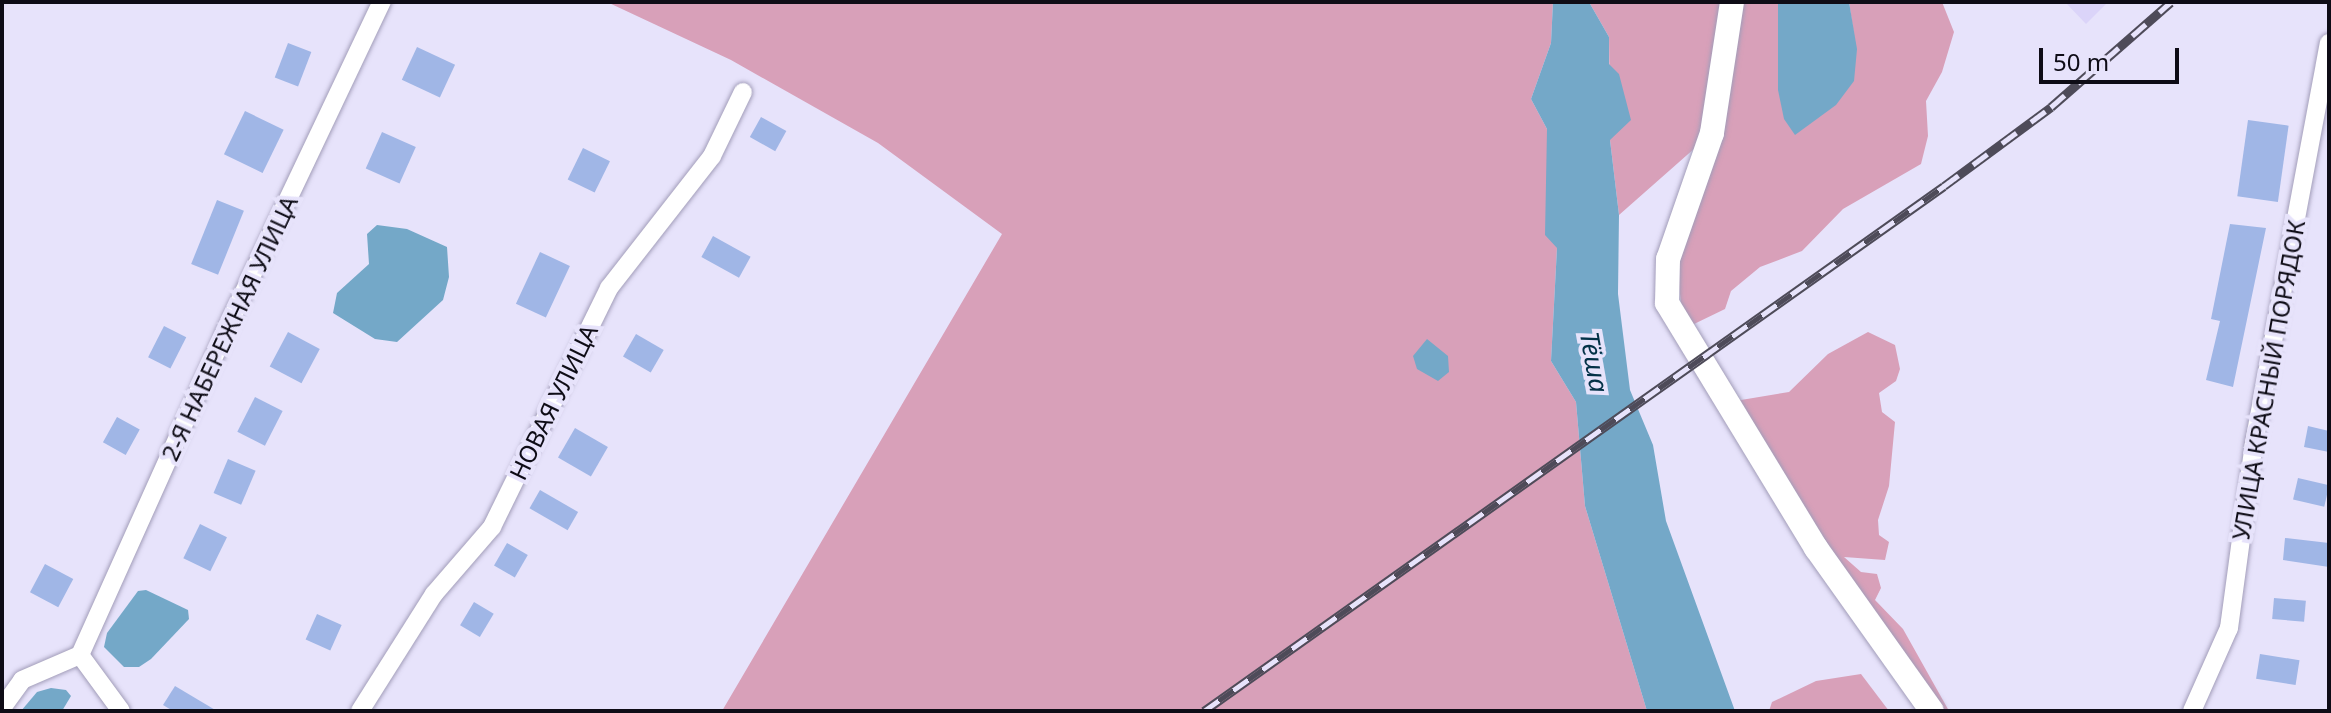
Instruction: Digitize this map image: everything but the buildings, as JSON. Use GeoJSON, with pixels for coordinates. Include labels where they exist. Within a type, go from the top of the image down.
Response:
{"type":"FeatureCollection","features":[{"type":"Feature","properties":{"kind":"street","name":"2-Я НАБЕРЕЖНАЯ УЛИЦА"},"geometry":{"type":"LineString","coordinates":[[80,655],[224,334],[382,2]]}},
{"type":"Feature","properties":{"kind":"street"},"geometry":{"type":"LineString","coordinates":[[1732,2],[1712,133],[1668,259],[1667,303],[1816,548],[1932,711]]}},
{"type":"Feature","properties":{"kind":"street","name":"УЛИЦА КРАСНЫЙ ПОРЯДОК"},"geometry":{"type":"LineString","coordinates":[[2192,711],[2229,628],[2254,443],[2329,43]]}},
{"type":"Feature","properties":{"kind":"street","name":"НОВАЯ УЛИЦА"},"geometry":{"type":"LineString","coordinates":[[360,711],[434,594],[492,527],[609,288],[712,156],[743,92]]}},
{"type":"Feature","properties":{"kind":"street"},"geometry":{"type":"LineString","coordinates":[[2,708],[22,680],[80,655],[121,711]]}},
{"type":"Feature","properties":{"kind":"shaded area"},"geometry":{"type":"Polygon","coordinates":[[[607,2],[1553,2],[1551,43],[1531,99],[1547,129],[1557,248],[1551,361],[1576,402],[1585,506],[1647,711],[722,711],[1002,234],[878,143],[731,60],[607,2]]]}},
{"type":"Feature","properties":{"kind":"shaded area"},"geometry":{"type":"Polygon","coordinates":[[[1589,2],[1732,2],[1712,133],[1619,215],[1610,140],[1609,37],[1589,2]]]}},
{"type":"Feature","properties":{"kind":"shaded area"},"geometry":{"type":"Polygon","coordinates":[[[1741,2],[1778,2],[1779,62],[1856,49],[1849,2],[1942,2],[1954,32],[1942,72],[1926,101],[1928,136],[1921,164],[1843,209],[1802,251],[1760,267],[1731,291],[1725,309],[1692,325],[1683,318],[1677,270],[1741,2]]]}},
{"type":"Feature","properties":{"kind":"shaded area"},"geometry":{"type":"Polygon","coordinates":[[[2065,2],[2108,2],[2086,24],[2065,2]]]}},
{"type":"Feature","properties":{"kind":"shaded area"},"geometry":{"type":"Polygon","coordinates":[[[1868,332],[1895,345],[1900,369],[1896,381],[1879,393],[1882,412],[1895,422],[1889,486],[1878,520],[1879,535],[1889,542],[1885,560],[1844,557],[1861,572],[1877,574],[1881,588],[1875,600],[1903,629],[1949,711],[1942,711],[1780,476],[1735,401],[1789,392],[1828,354],[1868,332]]]}},
{"type":"Feature","properties":{"kind":"shaded area"},"geometry":{"type":"Polygon","coordinates":[[[1861,674],[1889,711],[1769,711],[1772,702],[1816,681],[1861,674]]]}},
{"type":"Feature","properties":{"kind":"water","name":"Тёша"},"geometry":{"type":"Polygon","coordinates":[[[1553,2],[1589,2],[1609,37],[1609,64],[1619,74],[1631,120],[1610,140],[1619,215],[1618,294],[1630,390],[1653,445],[1666,521],[1735,711],[1647,711],[1585,506],[1576,402],[1551,361],[1557,248],[1545,235],[1547,129],[1531,99],[1551,43],[1553,2]]]}},
{"type":"Feature","properties":{"kind":"water"},"geometry":{"type":"Polygon","coordinates":[[[1778,2],[1849,2],[1857,49],[1854,81],[1836,105],[1795,135],[1784,119],[1778,90],[1778,2]]]}},
{"type":"Feature","properties":{"kind":"water"},"geometry":{"type":"Polygon","coordinates":[[[377,225],[407,229],[447,247],[449,277],[443,300],[397,342],[375,339],[333,313],[337,293],[369,264],[367,234],[377,225]]]}},
{"type":"Feature","properties":{"kind":"water"},"geometry":{"type":"Polygon","coordinates":[[[1427,339],[1448,356],[1449,372],[1438,381],[1417,369],[1413,356],[1427,339]]]}},
{"type":"Feature","properties":{"kind":"water"},"geometry":{"type":"Polygon","coordinates":[[[146,590],[188,610],[189,619],[151,659],[139,667],[124,667],[104,647],[107,633],[138,591],[146,590]]]}},
{"type":"Feature","properties":{"kind":"water"},"geometry":{"type":"Polygon","coordinates":[[[51,688],[66,690],[71,696],[62,711],[21,711],[37,692],[51,688]]]}},
{"type":"Feature","properties":{"kind":"railway"},"geometry":{"type":"LineString","coordinates":[[1204,711],[1944,186],[2051,107],[2171,2]]}}]}
